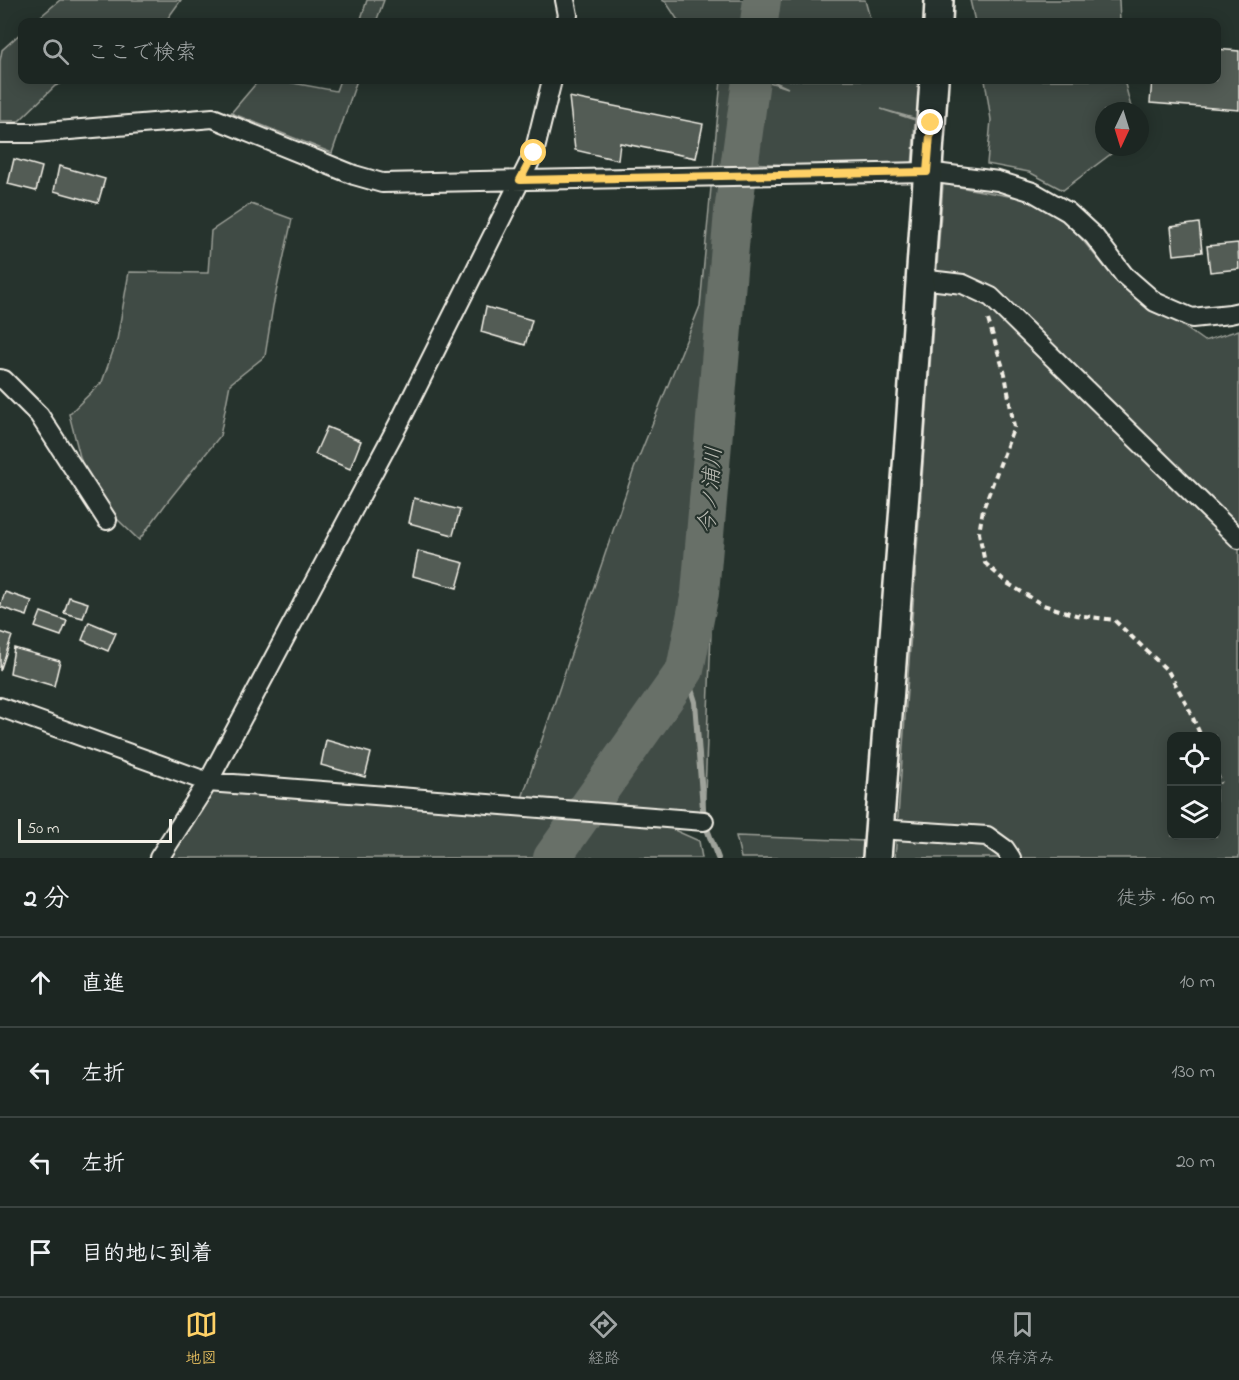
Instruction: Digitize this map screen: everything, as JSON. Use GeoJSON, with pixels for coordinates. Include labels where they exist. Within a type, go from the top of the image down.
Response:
{"type":"FeatureCollection","features":[{"type":"Feature","properties":{"kind":"street"},"geometry":{"type":"LineString","coordinates":[[565,0],[567,18]]}},
{"type":"Feature","properties":{"kind":"street"},"geometry":{"type":"LineString","coordinates":[[938,18],[939,0]]}},
{"type":"Feature","properties":{"kind":"street"},"geometry":{"type":"LineString","coordinates":[[159,858],[208,783],[393,436],[534,153],[551,84]]}},
{"type":"Feature","properties":{"kind":"street"},"geometry":{"type":"LineString","coordinates":[[877,858],[934,84]]}},
{"type":"Feature","properties":{"kind":"street"},"geometry":{"type":"LineString","coordinates":[[0,133],[34,133],[213,118],[354,175],[382,183],[927,172],[998,181],[1033,192],[1068,212],[1094,236],[1124,275],[1155,302],[1192,318],[1239,312]]}},
{"type":"Feature","properties":{"kind":"street"},"geometry":{"type":"LineString","coordinates":[[920,279],[963,284],[991,297],[1239,539]]}},
{"type":"Feature","properties":{"kind":"street"},"geometry":{"type":"LineString","coordinates":[[0,379],[4,380],[39,415],[108,520]]}},
{"type":"Feature","properties":{"kind":"street"},"geometry":{"type":"LineString","coordinates":[[0,707],[208,783],[705,821]]}},
{"type":"Feature","properties":{"kind":"street"},"geometry":{"type":"LineString","coordinates":[[879,829],[987,836],[1005,849],[1011,858]]}},
{"type":"Feature","properties":{"kind":"path"},"geometry":{"type":"LineString","coordinates":[[979,291],[1005,374],[1014,427],[983,509],[979,533],[985,562],[1006,583],[1043,605],[1076,615],[1114,620],[1168,671],[1199,732]]}},
{"type":"Feature","properties":{"kind":"shaded area"},"geometry":{"type":"Polygon","coordinates":[[[60,0],[181,0],[168,18],[39,18],[60,0]]]}},
{"type":"Feature","properties":{"kind":"shaded area"},"geometry":{"type":"Polygon","coordinates":[[[367,0],[384,0],[377,18],[361,18],[367,0]]]}},
{"type":"Feature","properties":{"kind":"shaded area"},"geometry":{"type":"Polygon","coordinates":[[[662,0],[865,0],[870,18],[676,18],[666,2],[662,0]]]}},
{"type":"Feature","properties":{"kind":"shaded area"},"geometry":{"type":"Polygon","coordinates":[[[970,0],[1119,0],[1120,18],[974,18],[970,0]]]}},
{"type":"Feature","properties":{"kind":"shaded area"},"geometry":{"type":"Polygon","coordinates":[[[18,36],[18,84],[60,84],[55,86],[19,121],[0,121],[2,50],[18,36]]]}},
{"type":"Feature","properties":{"kind":"shaded area"},"geometry":{"type":"Polygon","coordinates":[[[256,84],[298,84],[336,91],[339,84],[356,84],[332,153],[231,113],[256,84]]]}},
{"type":"Feature","properties":{"kind":"shaded area"},"geometry":{"type":"Polygon","coordinates":[[[721,84],[776,84],[788,88],[780,84],[924,84],[931,123],[881,109],[915,120],[912,168],[740,163],[727,431],[712,605],[704,821],[645,817],[699,841],[702,858],[159,858],[208,782],[519,807],[634,469],[700,306],[721,84]]]}},
{"type":"Feature","properties":{"kind":"shaded area"},"geometry":{"type":"Polygon","coordinates":[[[986,84],[1125,84],[1130,102],[1095,102],[1095,156],[1108,156],[1063,190],[1029,172],[987,164],[991,120],[986,84]]]}},
{"type":"Feature","properties":{"kind":"shaded area"},"geometry":{"type":"Polygon","coordinates":[[[943,184],[1053,204],[1112,276],[1204,341],[1239,330],[1239,858],[895,858],[943,184]]]}},
{"type":"Feature","properties":{"kind":"shaded area"},"geometry":{"type":"Polygon","coordinates":[[[251,204],[292,219],[273,306],[265,356],[230,384],[220,436],[139,540],[89,492],[69,414],[102,382],[117,340],[129,272],[208,273],[211,231],[251,204]]]}},
{"type":"Feature","properties":{"kind":"shaded area"},"geometry":{"type":"Polygon","coordinates":[[[736,836],[864,841],[863,858],[741,858],[736,836]]]}},
{"type":"Feature","properties":{"kind":"building"},"geometry":{"type":"Polygon","coordinates":[[[1221,49],[1239,51],[1239,110],[1150,103],[1152,84],[1221,84],[1221,49]]]}},
{"type":"Feature","properties":{"kind":"building"},"geometry":{"type":"Polygon","coordinates":[[[569,97],[703,124],[696,158],[620,143],[618,160],[575,150],[569,97]]]}},
{"type":"Feature","properties":{"kind":"building"},"geometry":{"type":"Polygon","coordinates":[[[14,159],[42,167],[36,191],[8,184],[14,159]]]}},
{"type":"Feature","properties":{"kind":"building"},"geometry":{"type":"Polygon","coordinates":[[[59,166],[105,179],[98,203],[54,191],[59,166]]]}},
{"type":"Feature","properties":{"kind":"building"},"geometry":{"type":"Polygon","coordinates":[[[1199,223],[1202,252],[1174,255],[1171,227],[1199,223]]]}},
{"type":"Feature","properties":{"kind":"building"},"geometry":{"type":"Polygon","coordinates":[[[1238,243],[1239,269],[1210,272],[1207,246],[1238,243]]]}},
{"type":"Feature","properties":{"kind":"building"},"geometry":{"type":"Polygon","coordinates":[[[486,307],[532,320],[525,345],[481,332],[486,307]]]}},
{"type":"Feature","properties":{"kind":"building"},"geometry":{"type":"Polygon","coordinates":[[[327,427],[361,441],[350,469],[315,454],[327,427]]]}},
{"type":"Feature","properties":{"kind":"building"},"geometry":{"type":"Polygon","coordinates":[[[414,498],[460,510],[453,535],[409,523],[414,498]]]}},
{"type":"Feature","properties":{"kind":"building"},"geometry":{"type":"Polygon","coordinates":[[[418,551],[464,563],[457,588],[413,576],[418,551]]]}},
{"type":"Feature","properties":{"kind":"building"},"geometry":{"type":"Polygon","coordinates":[[[5,592],[32,601],[27,616],[0,607],[5,592]]]}},
{"type":"Feature","properties":{"kind":"building"},"geometry":{"type":"Polygon","coordinates":[[[69,597],[88,603],[83,618],[64,613],[69,597]]]}},
{"type":"Feature","properties":{"kind":"building"},"geometry":{"type":"Polygon","coordinates":[[[41,612],[67,621],[61,636],[35,627],[41,612]]]}},
{"type":"Feature","properties":{"kind":"building"},"geometry":{"type":"Polygon","coordinates":[[[89,622],[116,633],[108,651],[82,640],[89,622]]]}},
{"type":"Feature","properties":{"kind":"building"},"geometry":{"type":"Polygon","coordinates":[[[0,632],[12,636],[0,671],[0,632]]]}},
{"type":"Feature","properties":{"kind":"building"},"geometry":{"type":"Polygon","coordinates":[[[14,648],[60,661],[54,686],[10,673],[14,648]]]}},
{"type":"Feature","properties":{"kind":"building"},"geometry":{"type":"Polygon","coordinates":[[[326,740],[371,753],[365,777],[321,765],[326,740]]]}},
{"type":"Feature","properties":{"kind":"waterway","name":"今ノ浦川"},"geometry":{"type":"LineString","coordinates":[[760,18],[762,0]]}},
{"type":"Feature","properties":{"kind":"waterway","name":"今ノ浦川"},"geometry":{"type":"LineString","coordinates":[[552,858],[685,670],[700,593],[733,212],[750,84]]}},
{"type":"Feature","properties":{"kind":"waterway"},"geometry":{"type":"LineString","coordinates":[[685,670],[695,702],[704,821],[718,858]]}},
{"type":"Feature","properties":{"kind":"route"},"geometry":{"type":"LineString","coordinates":[[534,153],[520,180],[927,172],[931,123]]}}]}
